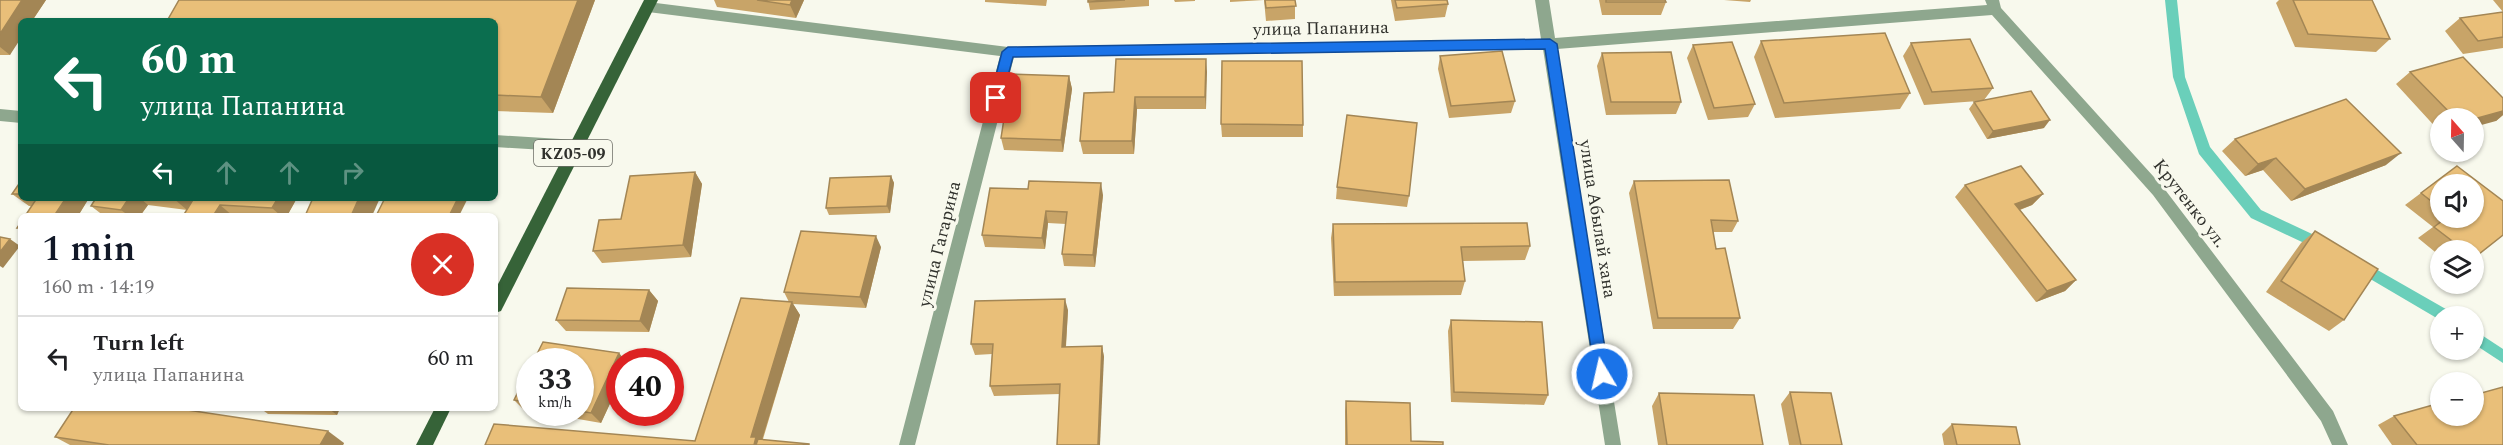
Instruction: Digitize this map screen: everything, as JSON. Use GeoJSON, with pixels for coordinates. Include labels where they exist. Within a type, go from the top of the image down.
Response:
{"type":"FeatureCollection","features":[{"type":"Feature","properties":{"kind":"main road","name":"KZ05-09"},"geometry":{"type":"LineString","coordinates":[[498,300],[650,4]]}},
{"type":"Feature","properties":{"kind":"main road"},"geometry":{"type":"LineString","coordinates":[[424,445],[441,411]]}},
{"type":"Feature","properties":{"kind":"street","name":"улица Абылай хана"},"geometry":{"type":"LineString","coordinates":[[1542,0],[1613,445]]}},
{"type":"Feature","properties":{"kind":"street","name":"улица Папанина"},"geometry":{"type":"LineString","coordinates":[[650,4],[1008,52],[1550,44],[1994,5]]}},
{"type":"Feature","properties":{"kind":"street","name":"Крутенко ул."},"geometry":{"type":"LineString","coordinates":[[1994,5],[2158,191],[2327,416],[2340,445]]}},
{"type":"Feature","properties":{"kind":"street","name":"улица Гагарина"},"geometry":{"type":"LineString","coordinates":[[907,445],[1008,52]]}},
{"type":"Feature","properties":{"kind":"street"},"geometry":{"type":"LineString","coordinates":[[0,116],[18,117]]}},
{"type":"Feature","properties":{"kind":"street"},"geometry":{"type":"LineString","coordinates":[[498,141],[577,146]]}},
{"type":"Feature","properties":{"kind":"building"},"geometry":{"type":"Polygon","coordinates":[[[0,0],[22,0],[0,34],[0,0]]]}},
{"type":"Feature","properties":{"kind":"building"},"geometry":{"type":"Polygon","coordinates":[[[179,0],[578,0],[541,97],[498,95],[498,18],[169,18],[179,0]]]}},
{"type":"Feature","properties":{"kind":"building"},"geometry":{"type":"Polygon","coordinates":[[[757,0],[792,0],[790,5],[757,0]]]}},
{"type":"Feature","properties":{"kind":"building"},"geometry":{"type":"Polygon","coordinates":[[[1088,0],[1125,0],[1088,2],[1088,0]]]}},
{"type":"Feature","properties":{"kind":"building"},"geometry":{"type":"Polygon","coordinates":[[[1265,0],[1295,0],[1296,6],[1266,8],[1265,0]]]}},
{"type":"Feature","properties":{"kind":"building"},"geometry":{"type":"Polygon","coordinates":[[[1395,0],[1447,0],[1448,4],[1397,8],[1395,0]]]}},
{"type":"Feature","properties":{"kind":"building"},"geometry":{"type":"Polygon","coordinates":[[[1606,0],[1665,0],[1666,2],[1606,2],[1606,0]]]}},
{"type":"Feature","properties":{"kind":"building"},"geometry":{"type":"Polygon","coordinates":[[[2293,0],[2372,0],[2390,39],[2308,34],[2293,0]]]}},
{"type":"Feature","properties":{"kind":"building"},"geometry":{"type":"Polygon","coordinates":[[[2503,12],[2503,37],[2478,41],[2460,18],[2503,12]]]}},
{"type":"Feature","properties":{"kind":"building"},"geometry":{"type":"Polygon","coordinates":[[[1885,33],[1910,93],[1784,103],[1761,41],[1885,33]]]}},
{"type":"Feature","properties":{"kind":"building"},"geometry":{"type":"Polygon","coordinates":[[[1970,39],[1993,88],[1932,92],[1911,43],[1970,39]]]}},
{"type":"Feature","properties":{"kind":"building"},"geometry":{"type":"Polygon","coordinates":[[[1732,42],[1755,104],[1714,108],[1693,45],[1732,42]]]}},
{"type":"Feature","properties":{"kind":"building"},"geometry":{"type":"Polygon","coordinates":[[[1502,51],[1515,101],[1451,106],[1440,56],[1502,51]]]}},
{"type":"Feature","properties":{"kind":"building"},"geometry":{"type":"Polygon","coordinates":[[[1671,52],[1681,102],[1611,102],[1602,53],[1671,52]]]}},
{"type":"Feature","properties":{"kind":"building"},"geometry":{"type":"Polygon","coordinates":[[[2463,57],[2503,98],[2503,111],[2484,116],[2484,108],[2445,108],[2410,72],[2463,57]]]}},
{"type":"Feature","properties":{"kind":"building"},"geometry":{"type":"Polygon","coordinates":[[[1116,59],[1206,59],[1205,97],[1135,97],[1132,141],[1080,141],[1084,93],[1114,92],[1116,59]]]}},
{"type":"Feature","properties":{"kind":"building"},"geometry":{"type":"Polygon","coordinates":[[[1222,61],[1302,61],[1303,125],[1221,124],[1222,61]]]}},
{"type":"Feature","properties":{"kind":"building"},"geometry":{"type":"Polygon","coordinates":[[[1011,74],[1069,76],[1061,140],[1001,138],[1011,74]]]}},
{"type":"Feature","properties":{"kind":"building"},"geometry":{"type":"Polygon","coordinates":[[[2031,91],[2050,120],[1993,131],[1974,102],[2031,91]]]}},
{"type":"Feature","properties":{"kind":"building"},"geometry":{"type":"Polygon","coordinates":[[[2346,99],[2401,153],[2305,189],[2276,158],[2258,164],[2235,139],[2346,99]]]}},
{"type":"Feature","properties":{"kind":"building"},"geometry":{"type":"Polygon","coordinates":[[[1347,115],[1417,123],[1409,196],[1337,187],[1347,115]]]}},
{"type":"Feature","properties":{"kind":"building"},"geometry":{"type":"Polygon","coordinates":[[[2021,166],[2043,194],[2015,204],[2076,280],[2047,291],[1965,185],[2021,166]]]}},
{"type":"Feature","properties":{"kind":"building"},"geometry":{"type":"Polygon","coordinates":[[[2457,166],[2468,174],[2446,174],[2457,166]]]}},
{"type":"Feature","properties":{"kind":"building"},"geometry":{"type":"Polygon","coordinates":[[[695,172],[683,245],[593,251],[599,220],[621,219],[630,176],[695,172]]]}},
{"type":"Feature","properties":{"kind":"building"},"geometry":{"type":"Polygon","coordinates":[[[891,176],[887,206],[826,208],[830,178],[891,176]]]}},
{"type":"Feature","properties":{"kind":"building"},"geometry":{"type":"Polygon","coordinates":[[[1729,180],[1738,221],[1711,220],[1716,249],[1725,248],[1740,318],[1658,318],[1634,181],[1729,180]]]}},
{"type":"Feature","properties":{"kind":"building"},"geometry":{"type":"Polygon","coordinates":[[[1029,181],[1101,183],[1093,255],[1062,254],[1067,212],[1046,211],[1042,238],[982,235],[990,188],[1028,189],[1029,181]]]}},
{"type":"Feature","properties":{"kind":"building"},"geometry":{"type":"Polygon","coordinates":[[[18,185],[18,194],[12,194],[18,185]]]}},
{"type":"Feature","properties":{"kind":"building"},"geometry":{"type":"Polygon","coordinates":[[[2430,186],[2430,200],[2421,193],[2430,186]]]}},
{"type":"Feature","properties":{"kind":"building"},"geometry":{"type":"Polygon","coordinates":[[[2484,187],[2503,201],[2503,235],[2484,250],[2484,240],[2451,240],[2435,228],[2484,228],[2484,187]]]}},
{"type":"Feature","properties":{"kind":"building"},"geometry":{"type":"Polygon","coordinates":[[[35,201],[64,201],[56,213],[27,213],[35,201]]]}},
{"type":"Feature","properties":{"kind":"building"},"geometry":{"type":"Polygon","coordinates":[[[94,201],[127,201],[121,210],[91,206],[94,201]]]}},
{"type":"Feature","properties":{"kind":"building"},"geometry":{"type":"Polygon","coordinates":[[[192,201],[276,201],[272,208],[220,205],[215,213],[185,213],[192,201]]]}},
{"type":"Feature","properties":{"kind":"building"},"geometry":{"type":"Polygon","coordinates":[[[312,201],[358,201],[352,213],[306,213],[312,201]]]}},
{"type":"Feature","properties":{"kind":"building"},"geometry":{"type":"Polygon","coordinates":[[[384,201],[456,201],[450,213],[378,213],[384,201]]]}},
{"type":"Feature","properties":{"kind":"building"},"geometry":{"type":"Polygon","coordinates":[[[1527,223],[1530,246],[1461,247],[1465,281],[1335,282],[1333,224],[1527,223]]]}},
{"type":"Feature","properties":{"kind":"building"},"geometry":{"type":"Polygon","coordinates":[[[801,231],[876,236],[860,297],[784,292],[801,231]]]}},
{"type":"Feature","properties":{"kind":"building"},"geometry":{"type":"Polygon","coordinates":[[[2315,231],[2378,269],[2344,320],[2281,281],[2315,231]]]}},
{"type":"Feature","properties":{"kind":"building"},"geometry":{"type":"Polygon","coordinates":[[[0,237],[10,239],[0,252],[0,237]]]}},
{"type":"Feature","properties":{"kind":"building"},"geometry":{"type":"Polygon","coordinates":[[[567,288],[649,290],[640,321],[556,320],[567,288]]]}},
{"type":"Feature","properties":{"kind":"building"},"geometry":{"type":"Polygon","coordinates":[[[741,298],[792,302],[751,437],[756,437],[754,445],[485,445],[494,424],[695,441],[741,298]]]}},
{"type":"Feature","properties":{"kind":"building"},"geometry":{"type":"Polygon","coordinates":[[[1065,299],[1062,347],[1102,346],[1098,445],[1057,445],[1060,384],[990,386],[993,344],[971,344],[975,301],[1065,299]]]}},
{"type":"Feature","properties":{"kind":"building"},"geometry":{"type":"Polygon","coordinates":[[[1451,320],[1542,322],[1548,395],[1454,392],[1451,320]]]}},
{"type":"Feature","properties":{"kind":"building"},"geometry":{"type":"Polygon","coordinates":[[[543,342],[584,348],[540,348],[543,342]]]}},
{"type":"Feature","properties":{"kind":"building"},"geometry":{"type":"Polygon","coordinates":[[[594,349],[606,351],[606,381],[594,407],[594,349]]]}},
{"type":"Feature","properties":{"kind":"building"},"geometry":{"type":"Polygon","coordinates":[[[2503,387],[2503,445],[2417,445],[2394,416],[2430,406],[2430,426],[2484,426],[2484,392],[2503,387]]]}},
{"type":"Feature","properties":{"kind":"building"},"geometry":{"type":"Polygon","coordinates":[[[1790,392],[1831,393],[1842,445],[1801,445],[1790,392]]]}},
{"type":"Feature","properties":{"kind":"building"},"geometry":{"type":"Polygon","coordinates":[[[1659,393],[1754,395],[1763,445],[1667,445],[1659,393]]]}},
{"type":"Feature","properties":{"kind":"building"},"geometry":{"type":"Polygon","coordinates":[[[1346,401],[1410,403],[1411,441],[1443,442],[1443,445],[1347,445],[1346,401]]]}},
{"type":"Feature","properties":{"kind":"building"},"geometry":{"type":"Polygon","coordinates":[[[72,411],[194,411],[328,431],[320,445],[109,445],[55,437],[72,411]]]}},
{"type":"Feature","properties":{"kind":"building"},"geometry":{"type":"Polygon","coordinates":[[[1952,424],[2016,427],[2020,445],[1957,445],[1952,424]]]}},
{"type":"Feature","properties":{"kind":"building"},"geometry":{"type":"Polygon","coordinates":[[[758,439],[809,444],[809,445],[756,445],[758,439]]]}},
{"type":"Feature","properties":{"kind":"waterway"},"geometry":{"type":"LineString","coordinates":[[2171,0],[2179,77],[2204,150],[2256,214],[2322,245]]}},
{"type":"Feature","properties":{"kind":"waterway"},"geometry":{"type":"LineString","coordinates":[[2360,266],[2430,307]]}},
{"type":"Feature","properties":{"kind":"waterway"},"geometry":{"type":"LineString","coordinates":[[2484,343],[2503,357]]}},
{"type":"Feature","properties":{"kind":"route"},"geometry":{"type":"LineString","coordinates":[[996,98],[1008,52],[1550,44],[1602,374]]}}]}
